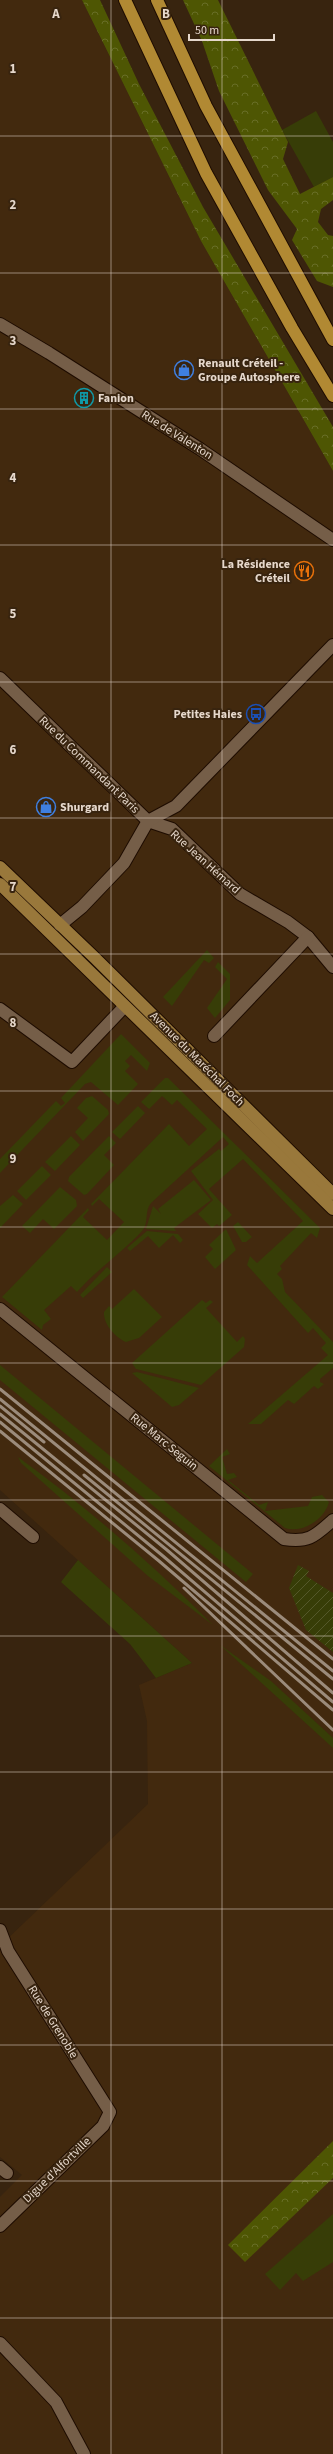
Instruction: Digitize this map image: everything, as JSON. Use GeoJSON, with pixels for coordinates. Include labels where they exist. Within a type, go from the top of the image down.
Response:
{"type":"FeatureCollection","features":[{"type":"Feature","properties":{"kind":"highway"},"geometry":{"type":"LineString","coordinates":[[125,0],[206,173],[292,328],[333,396]]}},
{"type":"Feature","properties":{"kind":"highway"},"geometry":{"type":"LineString","coordinates":[[157,0],[206,106],[333,340]]}},
{"type":"Feature","properties":{"kind":"main road","name":"Avenue du Maréchal Foch"},"geometry":{"type":"LineString","coordinates":[[0,867],[333,1194]]}},
{"type":"Feature","properties":{"kind":"main road","name":"Avenue du Maréchal Foch"},"geometry":{"type":"LineString","coordinates":[[0,884],[124,1007],[333,1209]]}},
{"type":"Feature","properties":{"kind":"main road"},"geometry":{"type":"LineString","coordinates":[[50,934],[60,925]]}},
{"type":"Feature","properties":{"kind":"street","name":"Rue de Valenton"},"geometry":{"type":"LineString","coordinates":[[0,324],[49,353],[200,449],[332,540]]}},
{"type":"Feature","properties":{"kind":"street"},"geometry":{"type":"LineString","coordinates":[[60,925],[82,907],[124,863],[148,821],[176,806],[333,645]]}},
{"type":"Feature","properties":{"kind":"street","name":"Rue du Commandant Paris"},"geometry":{"type":"LineString","coordinates":[[0,678],[148,821]]}},
{"type":"Feature","properties":{"kind":"street","name":"Rue Jean Hémard"},"geometry":{"type":"LineString","coordinates":[[148,821],[172,829],[240,894],[288,922],[308,937],[333,967]]}},
{"type":"Feature","properties":{"kind":"street"},"geometry":{"type":"LineString","coordinates":[[214,1036],[308,937]]}},
{"type":"Feature","properties":{"kind":"street"},"geometry":{"type":"LineString","coordinates":[[0,1009],[72,1062],[124,1007]]}},
{"type":"Feature","properties":{"kind":"street","name":"Rue Marc Seguin"},"geometry":{"type":"LineString","coordinates":[[0,1309],[284,1539],[300,1542],[313,1537],[333,1520]]}},
{"type":"Feature","properties":{"kind":"street"},"geometry":{"type":"LineString","coordinates":[[0,1509],[33,1537]]}},
{"type":"Feature","properties":{"kind":"street","name":"Rue de Grenoble"},"geometry":{"type":"LineString","coordinates":[[0,1932],[8,1951],[110,2112]]}},
{"type":"Feature","properties":{"kind":"street","name":"Digue d'Alfortville"},"geometry":{"type":"LineString","coordinates":[[0,2226],[103,2126],[110,2112]]}},
{"type":"Feature","properties":{"kind":"street"},"geometry":{"type":"LineString","coordinates":[[0,2343],[56,2402],[84,2454]]}},
{"type":"Feature","properties":{"kind":"shaded area"},"geometry":{"type":"Polygon","coordinates":[[[0,0],[82,0],[201,241],[333,471],[333,2454],[0,2454],[0,2197],[22,2175],[0,2157],[0,1946],[148,1804],[147,1721],[139,1685],[192,1663],[0,1490],[0,0]]]}},
{"type":"Feature","properties":{"kind":"green space"},"geometry":{"type":"Polygon","coordinates":[[[82,0],[100,0],[139,84],[203,207],[333,427],[333,471],[201,241],[82,0]]]}},
{"type":"Feature","properties":{"kind":"green space"},"geometry":{"type":"Polygon","coordinates":[[[183,0],[218,0],[288,142],[283,159],[300,194],[333,177],[333,200],[321,209],[318,222],[328,235],[333,236],[333,287],[317,281],[292,240],[297,229],[268,190],[219,91],[202,41],[183,0]]]}},
{"type":"Feature","properties":{"kind":"green space"},"geometry":{"type":"Polygon","coordinates":[[[316,111],[333,142],[333,177],[314,187],[282,130],[316,111]]]}},
{"type":"Feature","properties":{"kind":"green space"},"geometry":{"type":"Polygon","coordinates":[[[207,950],[214,958],[209,963],[204,960],[172,1006],[163,997],[207,950]]]}},
{"type":"Feature","properties":{"kind":"green space"},"geometry":{"type":"Polygon","coordinates":[[[218,962],[230,974],[230,1000],[215,1018],[207,1008],[227,979],[215,967],[218,962]]]}},
{"type":"Feature","properties":{"kind":"green space"},"geometry":{"type":"Polygon","coordinates":[[[121,1034],[150,1063],[147,1071],[131,1055],[125,1061],[130,1066],[125,1071],[138,1084],[118,1105],[91,1082],[85,1084],[0,1173],[0,1159],[56,1101],[61,1106],[65,1103],[61,1098],[121,1034]]]}},
{"type":"Feature","properties":{"kind":"green space"},"geometry":{"type":"Polygon","coordinates":[[[165,1078],[168,1078],[320,1228],[317,1238],[311,1233],[280,1266],[282,1269],[277,1274],[282,1279],[285,1292],[333,1342],[333,1368],[320,1379],[320,1382],[324,1384],[318,1389],[314,1386],[294,1404],[288,1400],[261,1424],[248,1424],[328,1355],[321,1348],[326,1343],[313,1328],[308,1333],[247,1265],[250,1256],[257,1263],[303,1221],[243,1159],[209,1189],[232,1215],[219,1226],[217,1224],[212,1228],[198,1214],[213,1200],[191,1171],[219,1149],[221,1151],[229,1144],[223,1137],[151,1203],[144,1228],[126,1247],[77,1292],[71,1286],[44,1310],[51,1319],[43,1325],[42,1330],[2,1297],[88,1208],[89,1210],[83,1217],[107,1240],[124,1222],[99,1199],[92,1206],[91,1204],[169,1124],[189,1146],[207,1129],[177,1100],[172,1105],[162,1096],[149,1109],[141,1102],[165,1078]]]}},
{"type":"Feature","properties":{"kind":"green space"},"geometry":{"type":"Polygon","coordinates":[[[92,1096],[108,1110],[109,1114],[83,1141],[75,1132],[88,1118],[77,1108],[86,1098],[92,1096]]]}},
{"type":"Feature","properties":{"kind":"green space"},"geometry":{"type":"Polygon","coordinates":[[[138,1106],[145,1113],[120,1139],[112,1132],[138,1106]]]}},
{"type":"Feature","properties":{"kind":"green space"},"geometry":{"type":"Polygon","coordinates":[[[71,1136],[80,1145],[55,1171],[45,1162],[71,1136]]]}},
{"type":"Feature","properties":{"kind":"green space"},"geometry":{"type":"Polygon","coordinates":[[[109,1136],[116,1143],[104,1155],[114,1165],[87,1194],[84,1195],[68,1181],[69,1177],[109,1136]]]}},
{"type":"Feature","properties":{"kind":"green space"},"geometry":{"type":"Polygon","coordinates":[[[42,1166],[51,1175],[26,1200],[17,1191],[42,1166]]]}},
{"type":"Feature","properties":{"kind":"green space"},"geometry":{"type":"Polygon","coordinates":[[[194,1180],[211,1200],[174,1228],[176,1231],[146,1229],[153,1206],[161,1214],[158,1209],[194,1180]]]}},
{"type":"Feature","properties":{"kind":"green space"},"geometry":{"type":"Polygon","coordinates":[[[60,1187],[76,1200],[77,1206],[54,1229],[43,1219],[30,1233],[22,1226],[60,1187]]]}},
{"type":"Feature","properties":{"kind":"green space"},"geometry":{"type":"Polygon","coordinates":[[[13,1195],[23,1204],[0,1228],[0,1206],[13,1195]]]}},
{"type":"Feature","properties":{"kind":"green space"},"geometry":{"type":"Polygon","coordinates":[[[238,1222],[252,1237],[246,1242],[242,1242],[233,1226],[238,1222]]]}},
{"type":"Feature","properties":{"kind":"green space"},"geometry":{"type":"Polygon","coordinates":[[[226,1229],[236,1250],[215,1269],[205,1257],[213,1249],[209,1245],[226,1229]]]}},
{"type":"Feature","properties":{"kind":"green space"},"geometry":{"type":"Polygon","coordinates":[[[147,1231],[178,1234],[183,1240],[180,1243],[173,1235],[159,1248],[148,1236],[130,1251],[127,1248],[147,1231]]]}},
{"type":"Feature","properties":{"kind":"green space"},"geometry":{"type":"Polygon","coordinates":[[[107,1267],[112,1272],[83,1298],[80,1295],[107,1267]]]}},
{"type":"Feature","properties":{"kind":"green space"},"geometry":{"type":"Polygon","coordinates":[[[134,1289],[162,1317],[139,1338],[126,1342],[118,1337],[108,1326],[104,1317],[104,1312],[109,1306],[112,1309],[134,1289]]]}},
{"type":"Feature","properties":{"kind":"green space"},"geometry":{"type":"Polygon","coordinates":[[[202,1300],[206,1303],[210,1300],[213,1302],[206,1308],[237,1342],[243,1336],[245,1339],[244,1347],[201,1385],[136,1369],[132,1363],[202,1300]]]}},
{"type":"Feature","properties":{"kind":"green space"},"geometry":{"type":"Polygon","coordinates":[[[0,1365],[253,1574],[246,1582],[0,1380],[0,1365]]]}},
{"type":"Feature","properties":{"kind":"green space"},"geometry":{"type":"Polygon","coordinates":[[[137,1372],[199,1388],[179,1405],[172,1407],[132,1373],[137,1372]]]}},
{"type":"Feature","properties":{"kind":"green space"},"geometry":{"type":"Polygon","coordinates":[[[227,1449],[230,1454],[222,1457],[227,1474],[234,1473],[237,1477],[228,1480],[259,1505],[268,1502],[265,1511],[308,1506],[312,1497],[322,1495],[329,1502],[327,1508],[312,1524],[298,1529],[285,1528],[209,1466],[227,1449]]]}},
{"type":"Feature","properties":{"kind":"green space"},"geometry":{"type":"Polygon","coordinates":[[[18,1457],[44,1476],[119,1537],[167,1580],[213,1625],[148,1576],[21,1463],[18,1457]]]}},
{"type":"Feature","properties":{"kind":"green space"},"geometry":{"type":"Polygon","coordinates":[[[78,1560],[192,1663],[156,1678],[130,1644],[61,1582],[78,1560]]]}},
{"type":"Feature","properties":{"kind":"green space"},"geometry":{"type":"Polygon","coordinates":[[[298,1565],[309,1571],[306,1576],[333,1593],[333,1652],[306,1630],[289,1588],[298,1565]]]}},
{"type":"Feature","properties":{"kind":"green space"},"geometry":{"type":"Polygon","coordinates":[[[220,1645],[271,1681],[333,1738],[333,1748],[220,1645]]]}},
{"type":"Feature","properties":{"kind":"green space"},"geometry":{"type":"Polygon","coordinates":[[[333,2141],[333,2178],[245,2262],[228,2245],[333,2141]]]}},
{"type":"Feature","properties":{"kind":"green space"},"geometry":{"type":"Polygon","coordinates":[[[333,2214],[333,2262],[303,2281],[296,2273],[280,2290],[265,2274],[333,2214]]]}},
{"type":"Feature","properties":{"kind":"railway"},"geometry":{"type":"LineString","coordinates":[[0,1389],[333,1659]]}},
{"type":"Feature","properties":{"kind":"railway"},"geometry":{"type":"LineString","coordinates":[[0,1399],[333,1671]]}},
{"type":"Feature","properties":{"kind":"railway"},"geometry":{"type":"LineString","coordinates":[[0,1406],[44,1442]]}},
{"type":"Feature","properties":{"kind":"railway"},"geometry":{"type":"LineString","coordinates":[[0,1414],[167,1550],[333,1693]]}},
{"type":"Feature","properties":{"kind":"railway"},"geometry":{"type":"LineString","coordinates":[[0,1422],[163,1556],[333,1702]]}},
{"type":"Feature","properties":{"kind":"railway"},"geometry":{"type":"LineString","coordinates":[[0,1431],[159,1561],[333,1710]]}},
{"type":"Feature","properties":{"kind":"railway"},"geometry":{"type":"LineString","coordinates":[[84,1475],[333,1679]]}},
{"type":"Feature","properties":{"kind":"railway"},"geometry":{"type":"LineString","coordinates":[[184,1588],[333,1730]]}},
{"type":"Feature","properties":{"kind":"place","name":"Renault Créteil - Groupe Autosphere"},"geometry":{"type":"Point","coordinates":[184,370]}},
{"type":"Feature","properties":{"kind":"place","name":"Fanion"},"geometry":{"type":"Point","coordinates":[84,398]}},
{"type":"Feature","properties":{"kind":"place","name":"La Résidence Créteil"},"geometry":{"type":"Point","coordinates":[304,571]}},
{"type":"Feature","properties":{"kind":"place","name":"Petites Haies"},"geometry":{"type":"Point","coordinates":[256,714]}},
{"type":"Feature","properties":{"kind":"place","name":"Shurgard"},"geometry":{"type":"Point","coordinates":[46,807]}}]}
